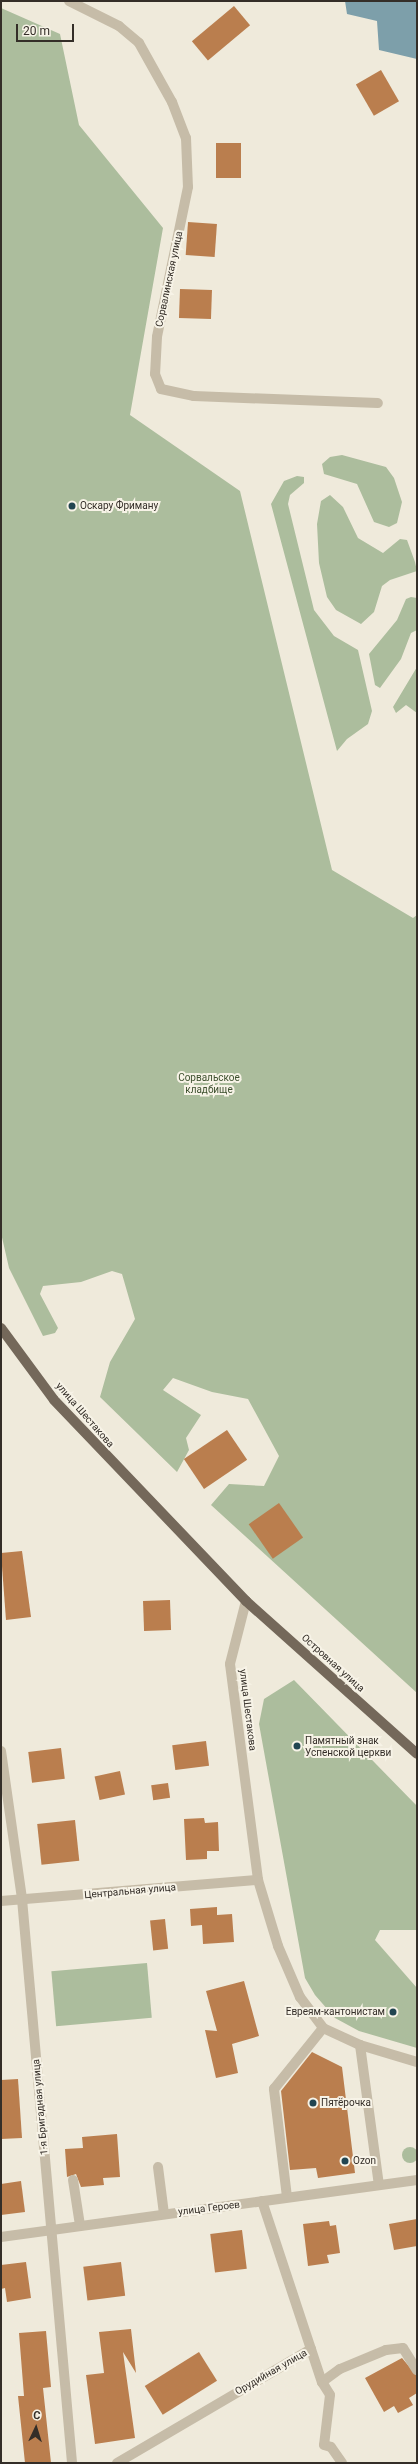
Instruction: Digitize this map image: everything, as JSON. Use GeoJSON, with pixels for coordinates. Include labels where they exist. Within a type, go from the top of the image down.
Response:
{"type":"FeatureCollection","features":[{"type":"Feature","properties":{"kind":"main road","name":"улица Шестакова"},"geometry":{"type":"LineString","coordinates":[[1,1328],[79,1428],[246,1601]]}},
{"type":"Feature","properties":{"kind":"main road","name":"Островная улица"},"geometry":{"type":"LineString","coordinates":[[246,1601],[417,1754]]}},
{"type":"Feature","properties":{"kind":"main road","name":"Островная улица"},"geometry":{"type":"LineString","coordinates":[[404,1743],[417,1760]]}},
{"type":"Feature","properties":{"kind":"street","name":"Сорвалинская улица"},"geometry":{"type":"LineString","coordinates":[[69,1],[119,26],[139,42],[172,102],[186,138],[188,187],[157,336],[157,384],[168,393],[194,396],[378,403]]}},
{"type":"Feature","properties":{"kind":"street","name":"улица Шестакова"},"geometry":{"type":"LineString","coordinates":[[246,1601],[230,1664],[258,1880],[278,1946],[300,1997],[323,2028],[360,2045],[417,2062]]}},
{"type":"Feature","properties":{"kind":"street","name":"1-я Бригадная улица"},"geometry":{"type":"LineString","coordinates":[[1,1751],[22,1899],[72,2463]]}},
{"type":"Feature","properties":{"kind":"street","name":"Центральная улица"},"geometry":{"type":"LineString","coordinates":[[1,1901],[258,1880]]}},
{"type":"Feature","properties":{"kind":"street"},"geometry":{"type":"LineString","coordinates":[[287,2197],[274,2089],[323,2028]]}},
{"type":"Feature","properties":{"kind":"street"},"geometry":{"type":"LineString","coordinates":[[360,2045],[379,2185]]}},
{"type":"Feature","properties":{"kind":"street"},"geometry":{"type":"LineString","coordinates":[[158,2168],[164,2214]]}},
{"type":"Feature","properties":{"kind":"street"},"geometry":{"type":"LineString","coordinates":[[74,2180],[80,2225]]}},
{"type":"Feature","properties":{"kind":"street","name":"улица Героев"},"geometry":{"type":"LineString","coordinates":[[1,2237],[417,2180]]}},
{"type":"Feature","properties":{"kind":"street","name":"Орудийная улица"},"geometry":{"type":"LineString","coordinates":[[117,2463],[311,2349],[262,2201]]}},
{"type":"Feature","properties":{"kind":"street"},"geometry":{"type":"LineString","coordinates":[[322,2382],[340,2369],[386,2350],[403,2348],[417,2370]]}},
{"type":"Feature","properties":{"kind":"street"},"geometry":{"type":"LineString","coordinates":[[311,2349],[322,2382],[330,2395],[324,2445],[332,2447],[342,2463]]}},
{"type":"Feature","properties":{"kind":"green space","name":"Сорвальское кладбище"},"geometry":{"type":"Polygon","coordinates":[[[1,8],[60,34],[79,125],[163,228],[130,415],[240,491],[332,870],[413,918],[417,915],[417,1693],[211,1505],[229,1484],[264,1486],[279,1456],[248,1399],[212,1392],[173,1378],[163,1390],[201,1415],[186,1438],[189,1450],[177,1472],[100,1397],[110,1362],[135,1319],[122,1274],[112,1271],[81,1282],[43,1286],[40,1294],[58,1328],[55,1333],[43,1336],[9,1268],[1,1233],[1,8]]]}},
{"type":"Feature","properties":{"kind":"green space"},"geometry":{"type":"Polygon","coordinates":[[[342,455],[386,467],[394,478],[402,502],[397,523],[389,527],[374,522],[357,484],[324,474],[322,464],[330,457],[342,455]]]}},
{"type":"Feature","properties":{"kind":"green space"},"geometry":{"type":"Polygon","coordinates":[[[297,476],[304,477],[304,483],[290,495],[288,504],[314,610],[334,636],[358,650],[372,711],[368,724],[347,739],[337,751],[271,504],[284,481],[297,476]]]}},
{"type":"Feature","properties":{"kind":"green space"},"geometry":{"type":"Polygon","coordinates":[[[330,495],[343,507],[358,538],[383,553],[400,539],[407,540],[415,562],[417,571],[390,580],[382,586],[374,612],[361,624],[336,610],[327,597],[319,563],[317,524],[321,501],[330,495]]]}},
{"type":"Feature","properties":{"kind":"green space"},"geometry":{"type":"Polygon","coordinates":[[[411,597],[417,598],[417,630],[411,633],[401,659],[380,688],[375,685],[369,654],[397,620],[406,599],[411,597]]]}},
{"type":"Feature","properties":{"kind":"green space"},"geometry":{"type":"Polygon","coordinates":[[[417,667],[417,713],[406,705],[396,713],[393,707],[417,667]]]}},
{"type":"Feature","properties":{"kind":"green space"},"geometry":{"type":"Polygon","coordinates":[[[294,1680],[417,1806],[417,1930],[380,1930],[375,1940],[417,1988],[417,2048],[359,2031],[335,2018],[315,1995],[305,1978],[259,1724],[264,1699],[294,1680]]]}},
{"type":"Feature","properties":{"kind":"green space"},"geometry":{"type":"Polygon","coordinates":[[[147,1963],[152,2018],[56,2026],[51,1971],[147,1963]]]}},
{"type":"Feature","properties":{"kind":"green space"},"geometry":{"type":"Polygon","coordinates":[[[410,2147],[416,2149],[418,2155],[416,2161],[410,2163],[404,2161],[402,2155],[404,2149],[410,2147]]]}},
{"type":"Feature","properties":{"kind":"water"},"geometry":{"type":"Polygon","coordinates":[[[345,1],[417,1],[417,59],[379,50],[377,21],[347,14],[345,1]]]}},
{"type":"Feature","properties":{"kind":"building"},"geometry":{"type":"Polygon","coordinates":[[[234,6],[250,25],[208,61],[192,41],[234,6]]]}},
{"type":"Feature","properties":{"kind":"building"},"geometry":{"type":"Polygon","coordinates":[[[381,70],[399,101],[374,116],[356,84],[381,70]]]}},
{"type":"Feature","properties":{"kind":"building"},"geometry":{"type":"Polygon","coordinates":[[[216,143],[241,143],[241,178],[216,178],[216,143]]]}},
{"type":"Feature","properties":{"kind":"building"},"geometry":{"type":"Polygon","coordinates":[[[188,222],[217,224],[215,257],[186,255],[188,222]]]}},
{"type":"Feature","properties":{"kind":"building"},"geometry":{"type":"Polygon","coordinates":[[[180,289],[212,290],[211,319],[179,318],[180,289]]]}},
{"type":"Feature","properties":{"kind":"building"},"geometry":{"type":"Polygon","coordinates":[[[227,1430],[247,1460],[204,1489],[184,1459],[227,1430]]]}},
{"type":"Feature","properties":{"kind":"building"},"geometry":{"type":"Polygon","coordinates":[[[279,1503],[303,1537],[273,1559],[249,1524],[279,1503]]]}},
{"type":"Feature","properties":{"kind":"building"},"geometry":{"type":"Polygon","coordinates":[[[22,1551],[31,1617],[6,1620],[1,1553],[22,1551]]]}},
{"type":"Feature","properties":{"kind":"building"},"geometry":{"type":"Polygon","coordinates":[[[170,1600],[171,1630],[144,1631],[143,1601],[170,1600]]]}},
{"type":"Feature","properties":{"kind":"building"},"geometry":{"type":"Polygon","coordinates":[[[206,1741],[209,1766],[175,1770],[172,1745],[206,1741]]]}},
{"type":"Feature","properties":{"kind":"building"},"geometry":{"type":"Polygon","coordinates":[[[61,1748],[65,1779],[32,1783],[28,1752],[61,1748]]]}},
{"type":"Feature","properties":{"kind":"building"},"geometry":{"type":"Polygon","coordinates":[[[120,1771],[125,1794],[100,1800],[95,1776],[120,1771]]]}},
{"type":"Feature","properties":{"kind":"building"},"geometry":{"type":"Polygon","coordinates":[[[168,1783],[170,1798],[153,1800],[151,1785],[168,1783]]]}},
{"type":"Feature","properties":{"kind":"building"},"geometry":{"type":"Polygon","coordinates":[[[204,1818],[205,1823],[218,1822],[219,1851],[207,1851],[207,1859],[186,1860],[184,1819],[204,1818]]]}},
{"type":"Feature","properties":{"kind":"building"},"geometry":{"type":"Polygon","coordinates":[[[75,1820],[79,1861],[41,1865],[37,1824],[75,1820]]]}},
{"type":"Feature","properties":{"kind":"building"},"geometry":{"type":"Polygon","coordinates":[[[217,1907],[217,1915],[232,1914],[234,1942],[203,1944],[202,1925],[191,1926],[190,1909],[217,1907]]]}},
{"type":"Feature","properties":{"kind":"building"},"geometry":{"type":"Polygon","coordinates":[[[165,1919],[168,1949],[153,1950],[150,1921],[165,1919]]]}},
{"type":"Feature","properties":{"kind":"building"},"geometry":{"type":"Polygon","coordinates":[[[244,1981],[259,2036],[232,2044],[238,2073],[216,2078],[205,2030],[217,2031],[206,1991],[244,1981]]]}},
{"type":"Feature","properties":{"kind":"building","name":"Пятёрочка"},"geometry":{"type":"Polygon","coordinates":[[[312,2052],[342,2067],[355,2173],[318,2178],[316,2168],[290,2170],[281,2091],[312,2052]]]}},
{"type":"Feature","properties":{"kind":"building"},"geometry":{"type":"Polygon","coordinates":[[[18,2079],[22,2138],[1,2139],[1,2080],[18,2079]]]}},
{"type":"Feature","properties":{"kind":"building"},"geometry":{"type":"Polygon","coordinates":[[[117,2134],[120,2177],[103,2178],[104,2185],[81,2187],[76,2174],[67,2177],[65,2149],[83,2148],[82,2137],[117,2134]]]}},
{"type":"Feature","properties":{"kind":"building"},"geometry":{"type":"Polygon","coordinates":[[[21,2181],[25,2212],[1,2215],[1,2184],[21,2181]]]}},
{"type":"Feature","properties":{"kind":"building"},"geometry":{"type":"Polygon","coordinates":[[[417,2219],[417,2246],[394,2250],[389,2224],[417,2219]]]}},
{"type":"Feature","properties":{"kind":"building"},"geometry":{"type":"Polygon","coordinates":[[[329,2221],[330,2226],[336,2225],[340,2253],[327,2255],[329,2263],[308,2266],[303,2224],[329,2221]]]}},
{"type":"Feature","properties":{"kind":"building"},"geometry":{"type":"Polygon","coordinates":[[[242,2230],[247,2269],[215,2273],[210,2234],[242,2230]]]}},
{"type":"Feature","properties":{"kind":"building"},"geometry":{"type":"Polygon","coordinates":[[[26,2262],[31,2298],[7,2302],[5,2288],[1,2289],[1,2265],[26,2262]]]}},
{"type":"Feature","properties":{"kind":"building"},"geometry":{"type":"Polygon","coordinates":[[[121,2262],[125,2296],[87,2300],[83,2267],[121,2262]]]}},
{"type":"Feature","properties":{"kind":"building"},"geometry":{"type":"Polygon","coordinates":[[[131,2329],[136,2373],[123,2352],[135,2438],[95,2444],[86,2375],[104,2373],[99,2332],[131,2329]]]}},
{"type":"Feature","properties":{"kind":"building"},"geometry":{"type":"Polygon","coordinates":[[[46,2331],[51,2387],[43,2388],[51,2463],[25,2463],[18,2396],[24,2396],[19,2333],[46,2331]]]}},
{"type":"Feature","properties":{"kind":"building"},"geometry":{"type":"Polygon","coordinates":[[[199,2352],[217,2381],[163,2415],[145,2386],[199,2352]]]}},
{"type":"Feature","properties":{"kind":"building"},"geometry":{"type":"Polygon","coordinates":[[[402,2358],[417,2376],[417,2393],[409,2398],[413,2405],[398,2413],[394,2406],[384,2412],[365,2378],[402,2358]]]}},
{"type":"Feature","properties":{"kind":"place","name":"Оскару Фриману"},"geometry":{"type":"Point","coordinates":[72,506]}},
{"type":"Feature","properties":{"kind":"place","name":"Памятный знак Успенской церкви"},"geometry":{"type":"Point","coordinates":[297,1746]}},
{"type":"Feature","properties":{"kind":"place","name":"Евреям-кантонистам"},"geometry":{"type":"Point","coordinates":[393,2012]}},
{"type":"Feature","properties":{"kind":"place","name":"Пятёрочка"},"geometry":{"type":"Point","coordinates":[313,2103]}},
{"type":"Feature","properties":{"kind":"place","name":"Ozon"},"geometry":{"type":"Point","coordinates":[345,2161]}}]}
